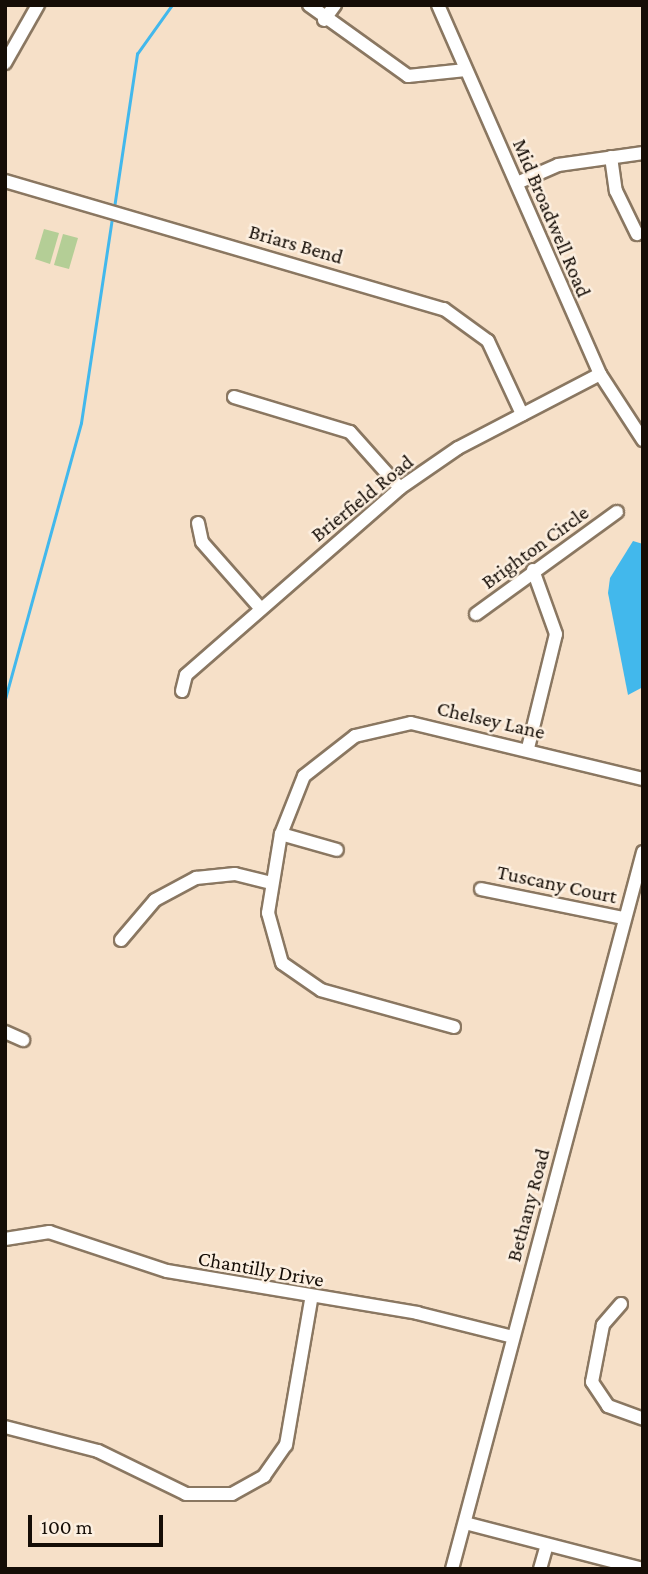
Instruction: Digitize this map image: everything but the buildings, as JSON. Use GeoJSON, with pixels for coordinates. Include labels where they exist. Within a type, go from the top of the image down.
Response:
{"type":"FeatureCollection","features":[{"type":"Feature","properties":{"kind":"street"},"geometry":{"type":"LineString","coordinates":[[5,64],[38,5]]}},
{"type":"Feature","properties":{"kind":"street"},"geometry":{"type":"LineString","coordinates":[[309,5],[324,20],[408,76],[466,70]]}},
{"type":"Feature","properties":{"kind":"street"},"geometry":{"type":"LineString","coordinates":[[324,20],[335,5]]}},
{"type":"Feature","properties":{"kind":"street","name":"Mid Broadwell Road"},"geometry":{"type":"LineString","coordinates":[[438,5],[600,374],[643,440]]}},
{"type":"Feature","properties":{"kind":"street"},"geometry":{"type":"LineString","coordinates":[[517,183],[558,165],[643,153]]}},
{"type":"Feature","properties":{"kind":"street"},"geometry":{"type":"LineString","coordinates":[[611,157],[616,191],[637,234]]}},
{"type":"Feature","properties":{"kind":"street","name":"Briars Bend"},"geometry":{"type":"LineString","coordinates":[[5,181],[444,309],[488,341],[522,414]]}},
{"type":"Feature","properties":{"kind":"street","name":"Brierfield Road"},"geometry":{"type":"LineString","coordinates":[[182,691],[186,675],[400,488],[522,414],[600,374]]}},
{"type":"Feature","properties":{"kind":"street"},"geometry":{"type":"LineString","coordinates":[[234,397],[350,432],[400,488]]}},
{"type":"Feature","properties":{"kind":"street","name":"Brighton Circle"},"geometry":{"type":"LineString","coordinates":[[476,614],[533,570],[617,512]]}},
{"type":"Feature","properties":{"kind":"street"},"geometry":{"type":"LineString","coordinates":[[198,523],[202,542],[261,609]]}},
{"type":"Feature","properties":{"kind":"street"},"geometry":{"type":"LineString","coordinates":[[527,748],[556,634],[533,570]]}},
{"type":"Feature","properties":{"kind":"street","name":"Chelsey Lane"},"geometry":{"type":"LineString","coordinates":[[454,1027],[321,990],[291,974],[271,935],[272,883],[281,834],[304,776],[367,730],[424,724],[643,779]]}},
{"type":"Feature","properties":{"kind":"street"},"geometry":{"type":"LineString","coordinates":[[281,834],[337,850]]}},
{"type":"Feature","properties":{"kind":"street","name":"Bethany Road"},"geometry":{"type":"LineString","coordinates":[[452,1569],[643,852]]}},
{"type":"Feature","properties":{"kind":"street"},"geometry":{"type":"LineString","coordinates":[[121,940],[155,900],[184,883],[235,874],[272,883]]}},
{"type":"Feature","properties":{"kind":"street","name":"Tuscany Court"},"geometry":{"type":"LineString","coordinates":[[481,889],[624,918]]}},
{"type":"Feature","properties":{"kind":"street"},"geometry":{"type":"LineString","coordinates":[[5,1032],[23,1040]]}},
{"type":"Feature","properties":{"kind":"street","name":"Chantilly Drive"},"geometry":{"type":"LineString","coordinates":[[5,1239],[49,1232],[167,1271],[311,1300],[416,1313],[513,1337]]}},
{"type":"Feature","properties":{"kind":"street"},"geometry":{"type":"LineString","coordinates":[[5,1427],[98,1451],[186,1494],[232,1494],[264,1476],[286,1445],[311,1300]]}},
{"type":"Feature","properties":{"kind":"street"},"geometry":{"type":"LineString","coordinates":[[621,1304],[603,1325],[592,1382],[608,1406],[643,1419]]}},
{"type":"Feature","properties":{"kind":"street"},"geometry":{"type":"LineString","coordinates":[[465,1522],[643,1569]]}},
{"type":"Feature","properties":{"kind":"street"},"geometry":{"type":"LineString","coordinates":[[540,1569],[547,1545]]}},
{"type":"Feature","properties":{"kind":"green space"},"geometry":{"type":"Polygon","coordinates":[[[44,229],[59,233],[50,264],[35,259],[44,229]]]}},
{"type":"Feature","properties":{"kind":"green space"},"geometry":{"type":"Polygon","coordinates":[[[63,234],[78,238],[69,269],[54,265],[63,234]]]}},
{"type":"Feature","properties":{"kind":"water"},"geometry":{"type":"Polygon","coordinates":[[[633,541],[643,544],[643,687],[628,695],[608,593],[610,578],[633,541]]]}},
{"type":"Feature","properties":{"kind":"waterway"},"geometry":{"type":"LineString","coordinates":[[114,208],[137,54],[172,5]]}},
{"type":"Feature","properties":{"kind":"waterway"},"geometry":{"type":"LineString","coordinates":[[5,699],[81,423],[112,218]]}}]}
